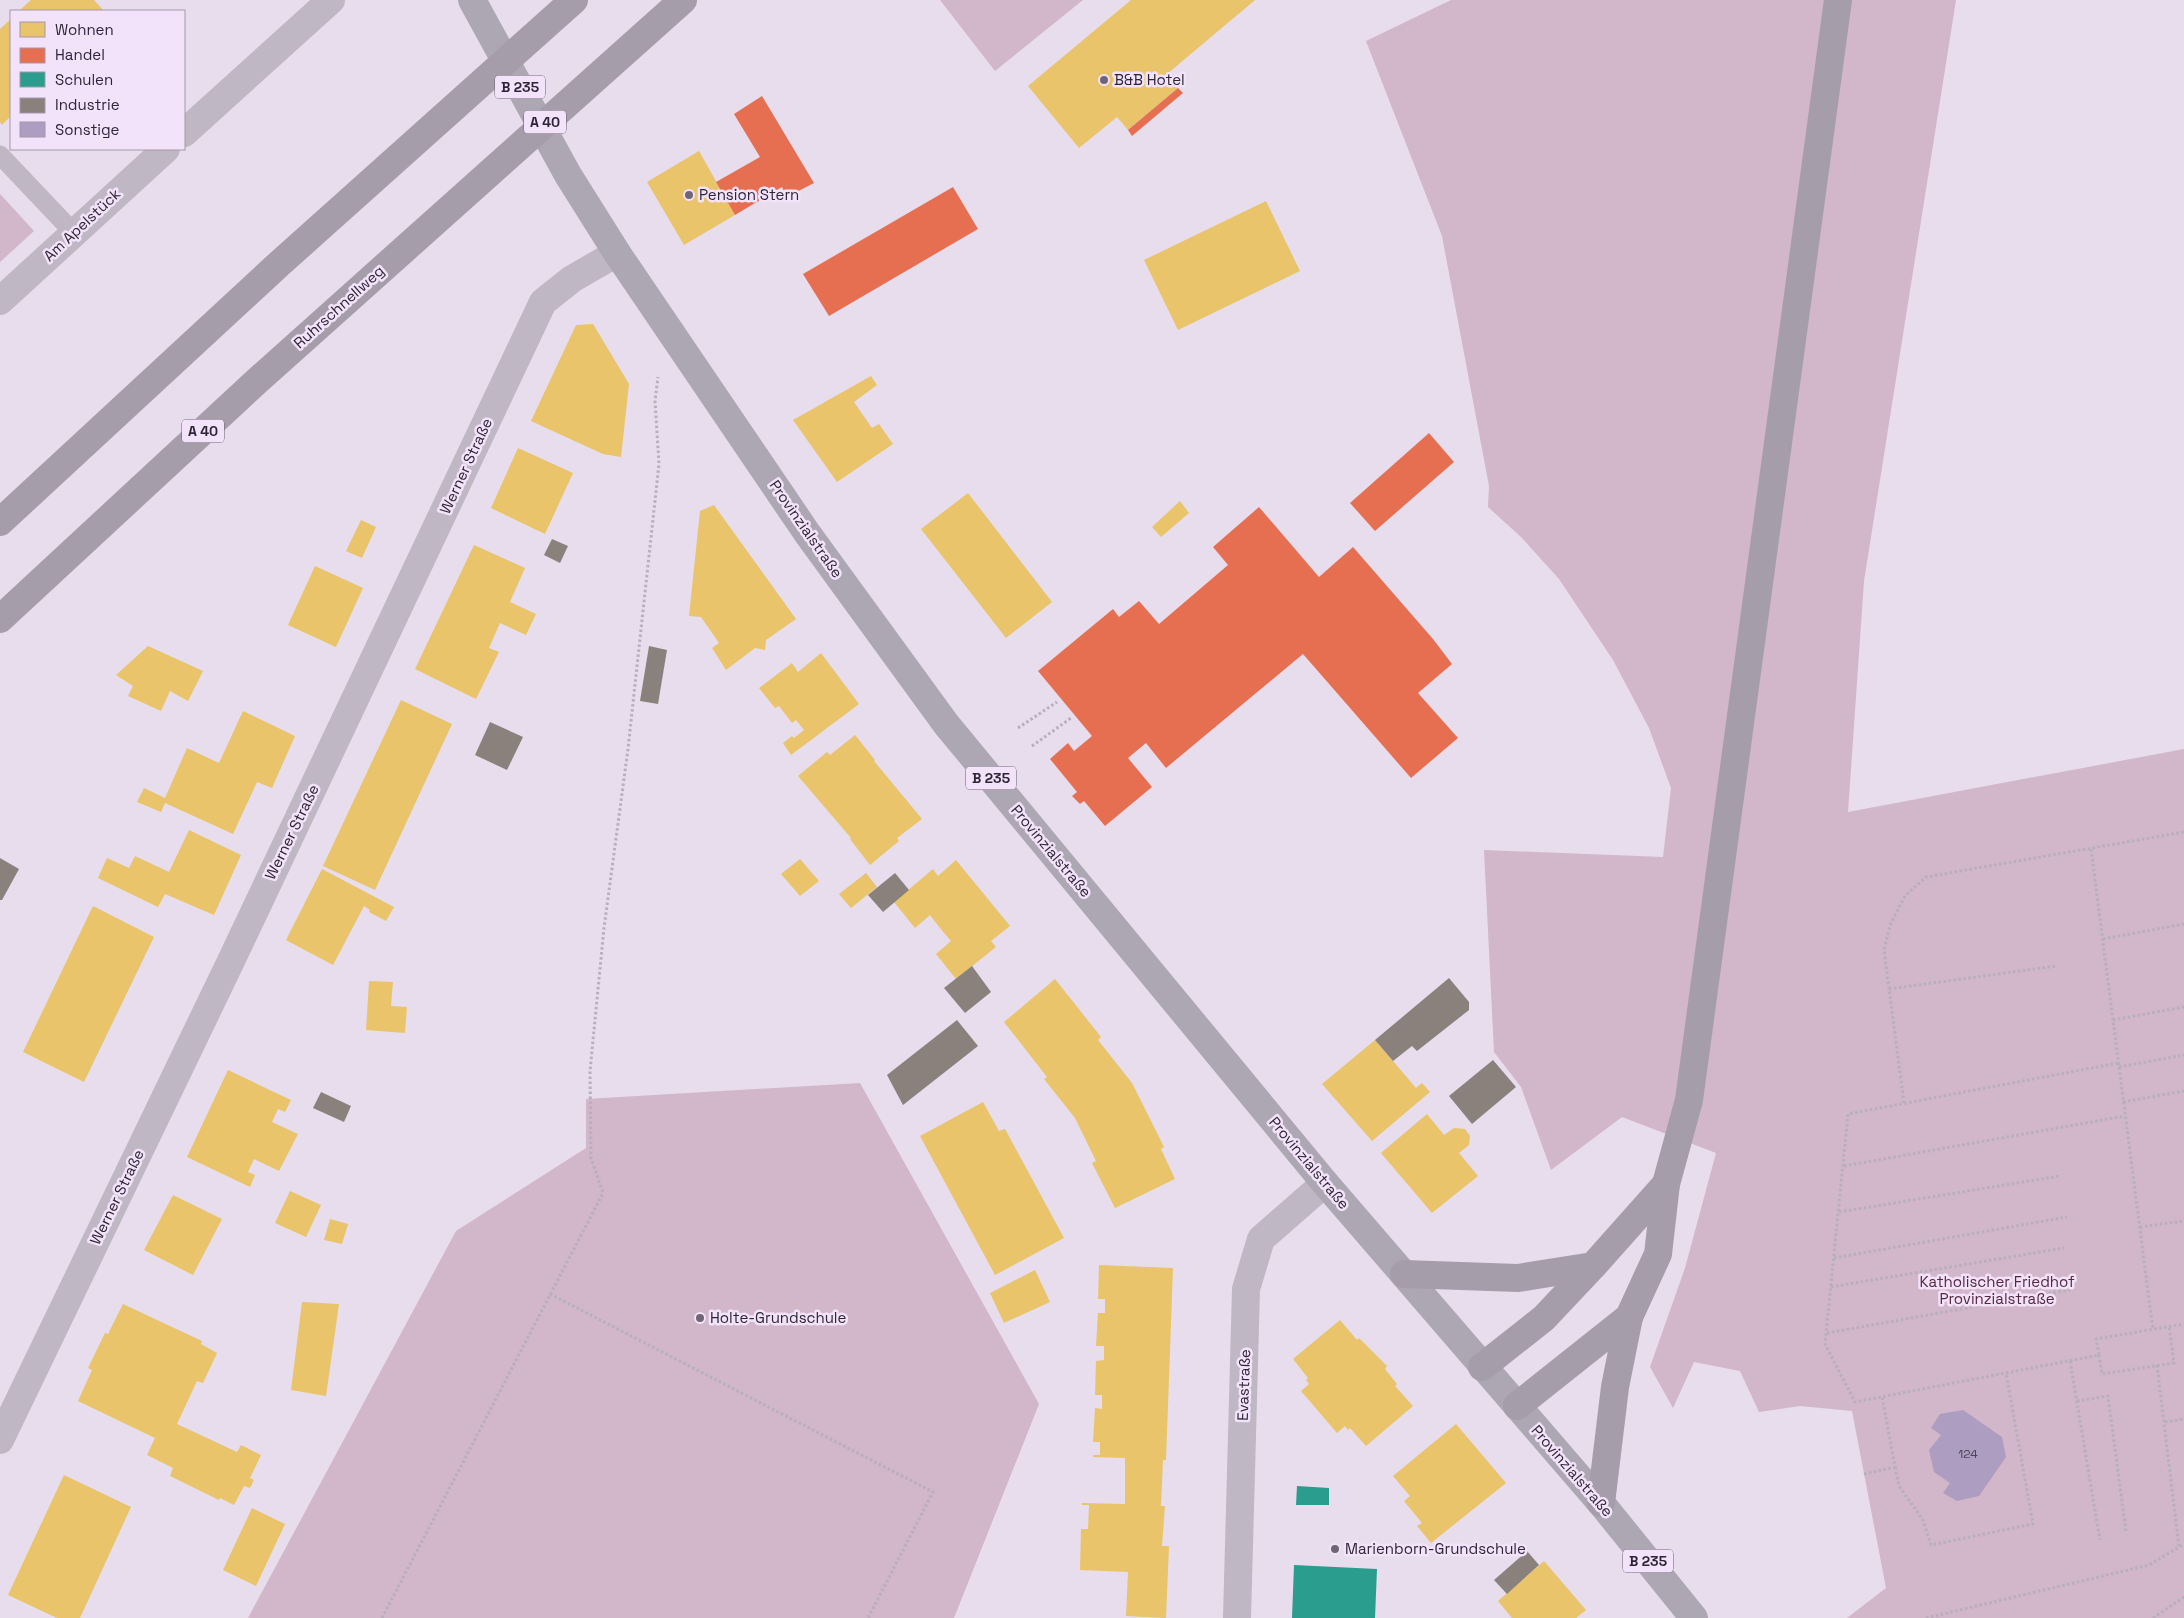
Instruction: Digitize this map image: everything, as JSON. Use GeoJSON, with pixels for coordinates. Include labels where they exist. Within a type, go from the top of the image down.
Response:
{"type":"FeatureCollection","features":[{"type":"Feature","properties":{"kind":"highway"},"geometry":{"type":"LineString","coordinates":[[0,522],[286,257],[574,0]]}},
{"type":"Feature","properties":{"kind":"highway","name":"Ruhrschnellweg"},"geometry":{"type":"LineString","coordinates":[[0,619],[257,380],[683,0]]}},
{"type":"Feature","properties":{"kind":"highway"},"geometry":{"type":"LineString","coordinates":[[1602,1503],[1615,1387],[1629,1317],[1658,1254],[1666,1184],[1689,1100],[1838,0]]}},
{"type":"Feature","properties":{"kind":"highway"},"geometry":{"type":"LineString","coordinates":[[1482,1367],[1544,1318],[1666,1184]]}},
{"type":"Feature","properties":{"kind":"highway"},"geometry":{"type":"LineString","coordinates":[[1404,1274],[1518,1278],[1593,1266]]}},
{"type":"Feature","properties":{"kind":"highway"},"geometry":{"type":"LineString","coordinates":[[1517,1406],[1629,1317]]}},
{"type":"Feature","properties":{"kind":"main road","name":"Provinzialstraße"},"geometry":{"type":"LineString","coordinates":[[472,0],[568,175],[617,253],[807,533],[946,724],[1325,1183],[1482,1367],[1602,1503],[1694,1618]]}},
{"type":"Feature","properties":{"kind":"street"},"geometry":{"type":"LineString","coordinates":[[185,131],[331,0]]}},
{"type":"Feature","properties":{"kind":"street","name":"Am Apelstück"},"geometry":{"type":"LineString","coordinates":[[0,301],[73,232],[165,150]]}},
{"type":"Feature","properties":{"kind":"street","name":"Werner Straße"},"geometry":{"type":"LineString","coordinates":[[0,1440],[230,963],[543,302],[572,279],[617,253]]}},
{"type":"Feature","properties":{"kind":"street","name":"Evastraße"},"geometry":{"type":"LineString","coordinates":[[1236,1618],[1246,1289],[1261,1239],[1325,1183]]}},
{"type":"Feature","properties":{"kind":"lane"},"geometry":{"type":"LineString","coordinates":[[0,155],[73,232]]}},
{"type":"Feature","properties":{"kind":"path"},"geometry":{"type":"LineString","coordinates":[[382,1618],[603,1193],[591,1158],[590,1071],[604,928],[628,749],[659,464],[656,401],[663,322]]}},
{"type":"Feature","properties":{"kind":"path"},"geometry":{"type":"LineString","coordinates":[[1018,728],[1057,702]]}},
{"type":"Feature","properties":{"kind":"path"},"geometry":{"type":"LineString","coordinates":[[1032,746],[1071,718]]}},
{"type":"Feature","properties":{"kind":"path"},"geometry":{"type":"LineString","coordinates":[[1904,1103],[1884,950],[1891,923],[1905,896],[1926,877],[2184,832]]}},
{"type":"Feature","properties":{"kind":"path"},"geometry":{"type":"LineString","coordinates":[[2091,849],[2153,1330]]}},
{"type":"Feature","properties":{"kind":"path"},"geometry":{"type":"LineString","coordinates":[[2102,939],[2184,924]]}},
{"type":"Feature","properties":{"kind":"path"},"geometry":{"type":"LineString","coordinates":[[1889,989],[2056,966]]}},
{"type":"Feature","properties":{"kind":"path"},"geometry":{"type":"LineString","coordinates":[[2113,1020],[2184,1006]]}},
{"type":"Feature","properties":{"kind":"path"},"geometry":{"type":"LineString","coordinates":[[2099,1355],[1855,1402],[1825,1344],[1848,1114],[2184,1055]]}},
{"type":"Feature","properties":{"kind":"path"},"geometry":{"type":"LineString","coordinates":[[2123,1102],[2184,1091]]}},
{"type":"Feature","properties":{"kind":"path"},"geometry":{"type":"LineString","coordinates":[[1844,1166],[2125,1116]]}},
{"type":"Feature","properties":{"kind":"path"},"geometry":{"type":"LineString","coordinates":[[1839,1212],[2060,1176]]}},
{"type":"Feature","properties":{"kind":"path"},"geometry":{"type":"LineString","coordinates":[[1834,1258],[2067,1217]]}},
{"type":"Feature","properties":{"kind":"path"},"geometry":{"type":"LineString","coordinates":[[2140,1227],[2184,1222]]}},
{"type":"Feature","properties":{"kind":"path"},"geometry":{"type":"LineString","coordinates":[[1831,1287],[2064,1248]]}},
{"type":"Feature","properties":{"kind":"path"},"geometry":{"type":"LineString","coordinates":[[1827,1333],[2074,1289]]}},
{"type":"Feature","properties":{"kind":"path"},"geometry":{"type":"LineString","coordinates":[[550,1294],[933,1492],[868,1618]]}},
{"type":"Feature","properties":{"kind":"path"},"geometry":{"type":"LineString","coordinates":[[2169,1326],[2174,1363],[2102,1374],[2096,1339],[2153,1330],[2169,1326],[2184,1324]]}},
{"type":"Feature","properties":{"kind":"path"},"geometry":{"type":"LineString","coordinates":[[2070,1361],[2100,1540]]}},
{"type":"Feature","properties":{"kind":"path"},"geometry":{"type":"LineString","coordinates":[[2157,1365],[2179,1548]]}},
{"type":"Feature","properties":{"kind":"path"},"geometry":{"type":"LineString","coordinates":[[1882,1396],[1899,1486],[1923,1520],[1931,1545],[2033,1524],[2006,1373]]}},
{"type":"Feature","properties":{"kind":"path"},"geometry":{"type":"LineString","coordinates":[[2077,1401],[2108,1396],[2126,1532]]}},
{"type":"Feature","properties":{"kind":"path"},"geometry":{"type":"LineString","coordinates":[[2165,1422],[2184,1418]]}},
{"type":"Feature","properties":{"kind":"path"},"geometry":{"type":"LineString","coordinates":[[1864,1474],[1895,1467]]}},
{"type":"Feature","properties":{"kind":"path"},"geometry":{"type":"LineString","coordinates":[[1926,1618],[2149,1565],[2184,1544]]}},
{"type":"Feature","properties":{"kind":"path"},"geometry":{"type":"LineString","coordinates":[[2153,1618],[2184,1596]]}},
{"type":"Feature","properties":{"kind":"green space"},"geometry":{"type":"Polygon","coordinates":[[[940,0],[1083,0],[995,71],[940,0]]]}},
{"type":"Feature","properties":{"kind":"green space","name":"Katholischer Friedhof Provinzialstraße"},"geometry":{"type":"Polygon","coordinates":[[[1451,0],[1956,0],[1864,581],[1848,812],[2184,749],[2184,1618],[1847,1618],[1886,1588],[1852,1411],[1800,1406],[1759,1412],[1740,1371],[1694,1362],[1673,1408],[1650,1367],[1685,1268],[1716,1153],[1622,1117],[1551,1170],[1521,1087],[1494,1052],[1484,850],[1663,857],[1671,788],[1649,728],[1613,660],[1559,579],[1521,537],[1488,507],[1489,486],[1442,236],[1366,41],[1451,0]]]}},
{"type":"Feature","properties":{"kind":"green space"},"geometry":{"type":"Polygon","coordinates":[[[0,194],[34,231],[0,262],[0,194]]]}},
{"type":"Feature","properties":{"kind":"green space","name":"Holte-Grundschule"},"geometry":{"type":"Polygon","coordinates":[[[860,1083],[1039,1404],[954,1618],[248,1618],[456,1231],[586,1148],[586,1099],[860,1083]]]}},
{"type":"Feature","properties":{"kind":"building: Wohnen"},"geometry":{"type":"Polygon","coordinates":[[[31,0],[94,0],[103,10],[20,10],[31,0]]]}},
{"type":"Feature","properties":{"kind":"building: Wohnen","name":"B&B Hotel"},"geometry":{"type":"Polygon","coordinates":[[[1131,0],[1255,0],[1167,74],[1178,88],[1128,130],[1117,117],[1079,148],[1028,86],[1131,0]]]}},
{"type":"Feature","properties":{"kind":"building: Wohnen"},"geometry":{"type":"Polygon","coordinates":[[[10,20],[10,117],[2,125],[0,122],[0,29],[10,20]]]}},
{"type":"Feature","properties":{"kind":"building: Wohnen","name":"Pension Stern"},"geometry":{"type":"Polygon","coordinates":[[[699,151],[735,215],[684,245],[647,182],[699,151]]]}},
{"type":"Feature","properties":{"kind":"building: Wohnen"},"geometry":{"type":"Polygon","coordinates":[[[1266,201],[1300,271],[1178,330],[1144,260],[1266,201]]]}},
{"type":"Feature","properties":{"kind":"building: Wohnen"},"geometry":{"type":"Polygon","coordinates":[[[593,324],[629,384],[621,457],[603,454],[531,421],[576,325],[593,324]]]}},
{"type":"Feature","properties":{"kind":"building: Wohnen"},"geometry":{"type":"Polygon","coordinates":[[[871,376],[877,385],[854,402],[872,428],[879,424],[893,444],[837,482],[793,420],[871,376]]]}},
{"type":"Feature","properties":{"kind":"building: Wohnen"},"geometry":{"type":"Polygon","coordinates":[[[518,448],[573,473],[545,534],[491,508],[518,448]]]}},
{"type":"Feature","properties":{"kind":"building: Wohnen"},"geometry":{"type":"Polygon","coordinates":[[[968,493],[1052,602],[1006,638],[921,529],[968,493]]]}},
{"type":"Feature","properties":{"kind":"building: Wohnen"},"geometry":{"type":"Polygon","coordinates":[[[1180,501],[1189,513],[1161,537],[1152,527],[1180,501]]]}},
{"type":"Feature","properties":{"kind":"building: Wohnen"},"geometry":{"type":"Polygon","coordinates":[[[714,505],[796,619],[766,640],[765,650],[755,648],[726,670],[712,648],[719,643],[701,617],[689,616],[700,511],[714,505]]]}},
{"type":"Feature","properties":{"kind":"building: Wohnen"},"geometry":{"type":"Polygon","coordinates":[[[361,520],[376,527],[362,558],[346,551],[361,520]]]}},
{"type":"Feature","properties":{"kind":"building: Wohnen"},"geometry":{"type":"Polygon","coordinates":[[[474,545],[525,568],[510,602],[536,614],[526,635],[500,623],[489,648],[499,652],[476,699],[415,669],[474,545]]]}},
{"type":"Feature","properties":{"kind":"building: Wohnen"},"geometry":{"type":"Polygon","coordinates":[[[315,566],[363,588],[336,647],[288,625],[315,566]]]}},
{"type":"Feature","properties":{"kind":"building: Wohnen"},"geometry":{"type":"Polygon","coordinates":[[[148,646],[203,671],[188,701],[170,691],[161,711],[128,696],[133,686],[116,675],[148,646]]]}},
{"type":"Feature","properties":{"kind":"building: Wohnen"},"geometry":{"type":"Polygon","coordinates":[[[821,653],[859,704],[791,755],[783,743],[792,736],[794,738],[804,730],[796,720],[792,723],[779,706],[775,708],[759,688],[792,663],[798,672],[821,653]]]}},
{"type":"Feature","properties":{"kind":"building: Wohnen"},"geometry":{"type":"Polygon","coordinates":[[[401,700],[452,724],[375,890],[323,866],[401,700]]]}},
{"type":"Feature","properties":{"kind":"building: Wohnen"},"geometry":{"type":"Polygon","coordinates":[[[243,711],[295,736],[272,788],[257,782],[233,834],[165,803],[161,812],[137,802],[144,788],[165,798],[187,748],[219,763],[243,711]]]}},
{"type":"Feature","properties":{"kind":"building: Wohnen"},"geometry":{"type":"Polygon","coordinates":[[[855,735],[922,819],[897,838],[899,841],[870,865],[851,838],[798,776],[827,752],[830,755],[855,735]]]}},
{"type":"Feature","properties":{"kind":"building: Wohnen"},"geometry":{"type":"Polygon","coordinates":[[[189,830],[241,855],[214,915],[165,894],[158,907],[98,878],[107,858],[129,868],[135,856],[169,872],[189,830]]]}},
{"type":"Feature","properties":{"kind":"building: Wohnen"},"geometry":{"type":"Polygon","coordinates":[[[800,859],[819,881],[800,896],[781,874],[800,859]]]}},
{"type":"Feature","properties":{"kind":"building: Wohnen"},"geometry":{"type":"Polygon","coordinates":[[[956,860],[1010,926],[991,941],[996,947],[956,979],[936,954],[951,941],[930,915],[915,928],[894,902],[933,869],[938,876],[956,860]]]}},
{"type":"Feature","properties":{"kind":"building: Wohnen"},"geometry":{"type":"Polygon","coordinates":[[[322,869],[394,907],[386,921],[369,912],[370,910],[364,906],[333,965],[286,940],[322,869]]]}},
{"type":"Feature","properties":{"kind":"building: Wohnen"},"geometry":{"type":"Polygon","coordinates":[[[866,873],[877,887],[851,908],[839,894],[866,873]]]}},
{"type":"Feature","properties":{"kind":"building: Wohnen"},"geometry":{"type":"Polygon","coordinates":[[[93,906],[154,937],[84,1082],[23,1052],[93,906]]]}},
{"type":"Feature","properties":{"kind":"building: Wohnen"},"geometry":{"type":"Polygon","coordinates":[[[1055,979],[1101,1037],[1098,1040],[1132,1083],[1164,1147],[1161,1149],[1175,1179],[1115,1208],[1092,1163],[1096,1161],[1075,1118],[1044,1079],[1047,1077],[1004,1022],[1055,979]]]}},
{"type":"Feature","properties":{"kind":"building: Wohnen"},"geometry":{"type":"Polygon","coordinates":[[[369,981],[393,982],[391,1006],[407,1007],[405,1033],[366,1030],[369,981]]]}},
{"type":"Feature","properties":{"kind":"building: Wohnen"},"geometry":{"type":"Polygon","coordinates":[[[1375,1040],[1416,1088],[1422,1083],[1430,1092],[1372,1141],[1322,1084],[1375,1040]]]}},
{"type":"Feature","properties":{"kind":"building: Wohnen"},"geometry":{"type":"Polygon","coordinates":[[[228,1070],[291,1100],[285,1112],[278,1109],[272,1122],[298,1134],[279,1171],[254,1159],[248,1172],[255,1175],[250,1187],[187,1157],[228,1070]]]}},
{"type":"Feature","properties":{"kind":"building: Wohnen"},"geometry":{"type":"Polygon","coordinates":[[[983,1102],[999,1131],[1005,1129],[1064,1238],[995,1275],[920,1136],[983,1102]]]}},
{"type":"Feature","properties":{"kind":"building: Wohnen"},"geometry":{"type":"Polygon","coordinates":[[[1427,1114],[1444,1135],[1454,1128],[1465,1129],[1470,1136],[1469,1145],[1459,1153],[1478,1176],[1432,1213],[1381,1153],[1427,1114]]]}},
{"type":"Feature","properties":{"kind":"building: Wohnen"},"geometry":{"type":"Polygon","coordinates":[[[290,1191],[321,1205],[306,1237],[275,1223],[290,1191]]]}},
{"type":"Feature","properties":{"kind":"building: Wohnen"},"geometry":{"type":"Polygon","coordinates":[[[173,1195],[222,1219],[193,1275],[144,1250],[173,1195]]]}},
{"type":"Feature","properties":{"kind":"building: Wohnen"},"geometry":{"type":"Polygon","coordinates":[[[330,1219],[348,1224],[342,1244],[324,1240],[330,1219]]]}},
{"type":"Feature","properties":{"kind":"building: Wohnen"},"geometry":{"type":"Polygon","coordinates":[[[1099,1265],[1173,1268],[1166,1460],[1163,1460],[1161,1506],[1165,1506],[1162,1546],[1169,1546],[1166,1618],[1126,1616],[1128,1572],[1080,1570],[1081,1529],[1088,1529],[1089,1505],[1082,1505],[1082,1503],[1125,1504],[1125,1458],[1093,1457],[1093,1455],[1100,1455],[1100,1442],[1093,1442],[1095,1408],[1102,1409],[1102,1395],[1095,1395],[1096,1361],[1104,1360],[1104,1346],[1096,1346],[1098,1313],[1105,1313],[1105,1299],[1098,1299],[1099,1265]]]}},
{"type":"Feature","properties":{"kind":"building: Wohnen"},"geometry":{"type":"Polygon","coordinates":[[[1035,1270],[1050,1302],[1004,1323],[990,1293],[1035,1270]]]}},
{"type":"Feature","properties":{"kind":"building: Wohnen"},"geometry":{"type":"Polygon","coordinates":[[[302,1302],[339,1304],[326,1396],[291,1390],[302,1302]]]}},
{"type":"Feature","properties":{"kind":"building: Wohnen"},"geometry":{"type":"Polygon","coordinates":[[[123,1304],[202,1341],[201,1344],[217,1353],[203,1383],[197,1381],[177,1424],[237,1452],[241,1445],[261,1455],[250,1478],[254,1480],[250,1488],[244,1486],[234,1505],[220,1498],[219,1500],[170,1476],[173,1468],[147,1455],[155,1438],[78,1401],[92,1370],[88,1368],[105,1333],[108,1334],[123,1304]]]}},
{"type":"Feature","properties":{"kind":"building: Wohnen"},"geometry":{"type":"Polygon","coordinates":[[[1340,1320],[1357,1340],[1359,1338],[1387,1366],[1385,1369],[1397,1384],[1395,1386],[1413,1406],[1366,1446],[1350,1428],[1348,1430],[1345,1426],[1337,1433],[1301,1391],[1309,1384],[1306,1380],[1308,1378],[1293,1359],[1340,1320]]]}},
{"type":"Feature","properties":{"kind":"building: Wohnen"},"geometry":{"type":"Polygon","coordinates":[[[1456,1424],[1506,1483],[1431,1543],[1417,1526],[1422,1523],[1404,1501],[1410,1496],[1393,1476],[1456,1424]]]}},
{"type":"Feature","properties":{"kind":"building: Wohnen"},"geometry":{"type":"Polygon","coordinates":[[[64,1475],[131,1507],[80,1618],[57,1618],[8,1595],[64,1475]]]}},
{"type":"Feature","properties":{"kind":"building: Wohnen"},"geometry":{"type":"Polygon","coordinates":[[[252,1508],[285,1524],[256,1586],[223,1570],[252,1508]]]}},
{"type":"Feature","properties":{"kind":"building: Wohnen"},"geometry":{"type":"Polygon","coordinates":[[[1544,1561],[1586,1610],[1576,1618],[1512,1618],[1498,1601],[1544,1561]]]}},
{"type":"Feature","properties":{"kind":"building: Handel"},"geometry":{"type":"Polygon","coordinates":[[[1178,88],[1183,93],[1132,136],[1128,130],[1178,88]]]}},
{"type":"Feature","properties":{"kind":"building: Handel"},"geometry":{"type":"Polygon","coordinates":[[[762,96],[814,183],[787,197],[782,187],[735,215],[716,182],[760,157],[734,114],[762,96]]]}},
{"type":"Feature","properties":{"kind":"building: Handel"},"geometry":{"type":"Polygon","coordinates":[[[953,187],[978,229],[829,316],[803,274],[953,187]]]}},
{"type":"Feature","properties":{"kind":"building: Handel"},"geometry":{"type":"Polygon","coordinates":[[[1429,433],[1454,462],[1375,531],[1350,503],[1429,433]]]}},
{"type":"Feature","properties":{"kind":"building: Handel"},"geometry":{"type":"Polygon","coordinates":[[[1259,507],[1319,577],[1353,547],[1433,639],[1452,664],[1418,693],[1458,738],[1411,778],[1303,654],[1166,768],[1146,743],[1128,758],[1152,787],[1105,826],[1084,801],[1080,804],[1072,796],[1077,792],[1050,759],[1068,743],[1074,751],[1092,736],[1038,671],[1113,609],[1119,617],[1139,601],[1159,624],[1228,565],[1213,547],[1259,507]]]}},
{"type":"Feature","properties":{"kind":"building: Schulen"},"geometry":{"type":"Polygon","coordinates":[[[1297,1486],[1329,1488],[1329,1505],[1296,1505],[1297,1486]]]}},
{"type":"Feature","properties":{"kind":"building: Schulen"},"geometry":{"type":"Polygon","coordinates":[[[1294,1565],[1377,1569],[1375,1618],[1292,1618],[1294,1565]]]}},
{"type":"Feature","properties":{"kind":"building: Industrie"},"geometry":{"type":"Polygon","coordinates":[[[552,539],[568,546],[560,563],[544,555],[552,539]]]}},
{"type":"Feature","properties":{"kind":"building: Industrie"},"geometry":{"type":"Polygon","coordinates":[[[649,646],[667,650],[658,704],[640,701],[649,646]]]}},
{"type":"Feature","properties":{"kind":"building: Industrie"},"geometry":{"type":"Polygon","coordinates":[[[490,722],[523,737],[507,770],[475,755],[490,722]]]}},
{"type":"Feature","properties":{"kind":"building: Industrie"},"geometry":{"type":"Polygon","coordinates":[[[0,858],[19,869],[2,900],[0,900],[0,858]]]}},
{"type":"Feature","properties":{"kind":"building: Industrie"},"geometry":{"type":"Polygon","coordinates":[[[895,873],[909,890],[883,912],[868,895],[895,873]]]}},
{"type":"Feature","properties":{"kind":"building: Industrie"},"geometry":{"type":"Polygon","coordinates":[[[972,966],[991,992],[965,1013],[944,988],[972,966]]]}},
{"type":"Feature","properties":{"kind":"building: Industrie"},"geometry":{"type":"Polygon","coordinates":[[[1449,978],[1469,1002],[1469,1010],[1417,1051],[1412,1046],[1393,1061],[1375,1040],[1449,978]]]}},
{"type":"Feature","properties":{"kind":"building: Industrie"},"geometry":{"type":"Polygon","coordinates":[[[957,1020],[978,1046],[903,1105],[887,1075],[957,1020]]]}},
{"type":"Feature","properties":{"kind":"building: Industrie"},"geometry":{"type":"Polygon","coordinates":[[[1493,1060],[1516,1087],[1472,1124],[1449,1096],[1493,1060]]]}},
{"type":"Feature","properties":{"kind":"building: Industrie"},"geometry":{"type":"Polygon","coordinates":[[[321,1092],[351,1106],[344,1122],[313,1108],[321,1092]]]}},
{"type":"Feature","properties":{"kind":"building: Industrie"},"geometry":{"type":"Polygon","coordinates":[[[1527,1551],[1539,1565],[1507,1594],[1494,1580],[1527,1551]]]}},
{"type":"Feature","properties":{"kind":"building: Sonstige"},"geometry":{"type":"Polygon","coordinates":[[[1963,1410],[2002,1437],[2006,1457],[1979,1496],[1957,1501],[1943,1493],[1950,1483],[1934,1472],[1929,1450],[1941,1435],[1931,1428],[1940,1414],[1963,1410]]]}},
{"type":"Feature","properties":{"kind":"place","name":"B&B Hotel"},"geometry":{"type":"Point","coordinates":[1104,80]}},
{"type":"Feature","properties":{"kind":"place","name":"Pension Stern"},"geometry":{"type":"Point","coordinates":[689,195]}},
{"type":"Feature","properties":{"kind":"place","name":"Holte-Grundschule"},"geometry":{"type":"Point","coordinates":[700,1318]}},
{"type":"Feature","properties":{"kind":"place","name":"Marienborn-Grundschule"},"geometry":{"type":"Point","coordinates":[1335,1549]}}]}
